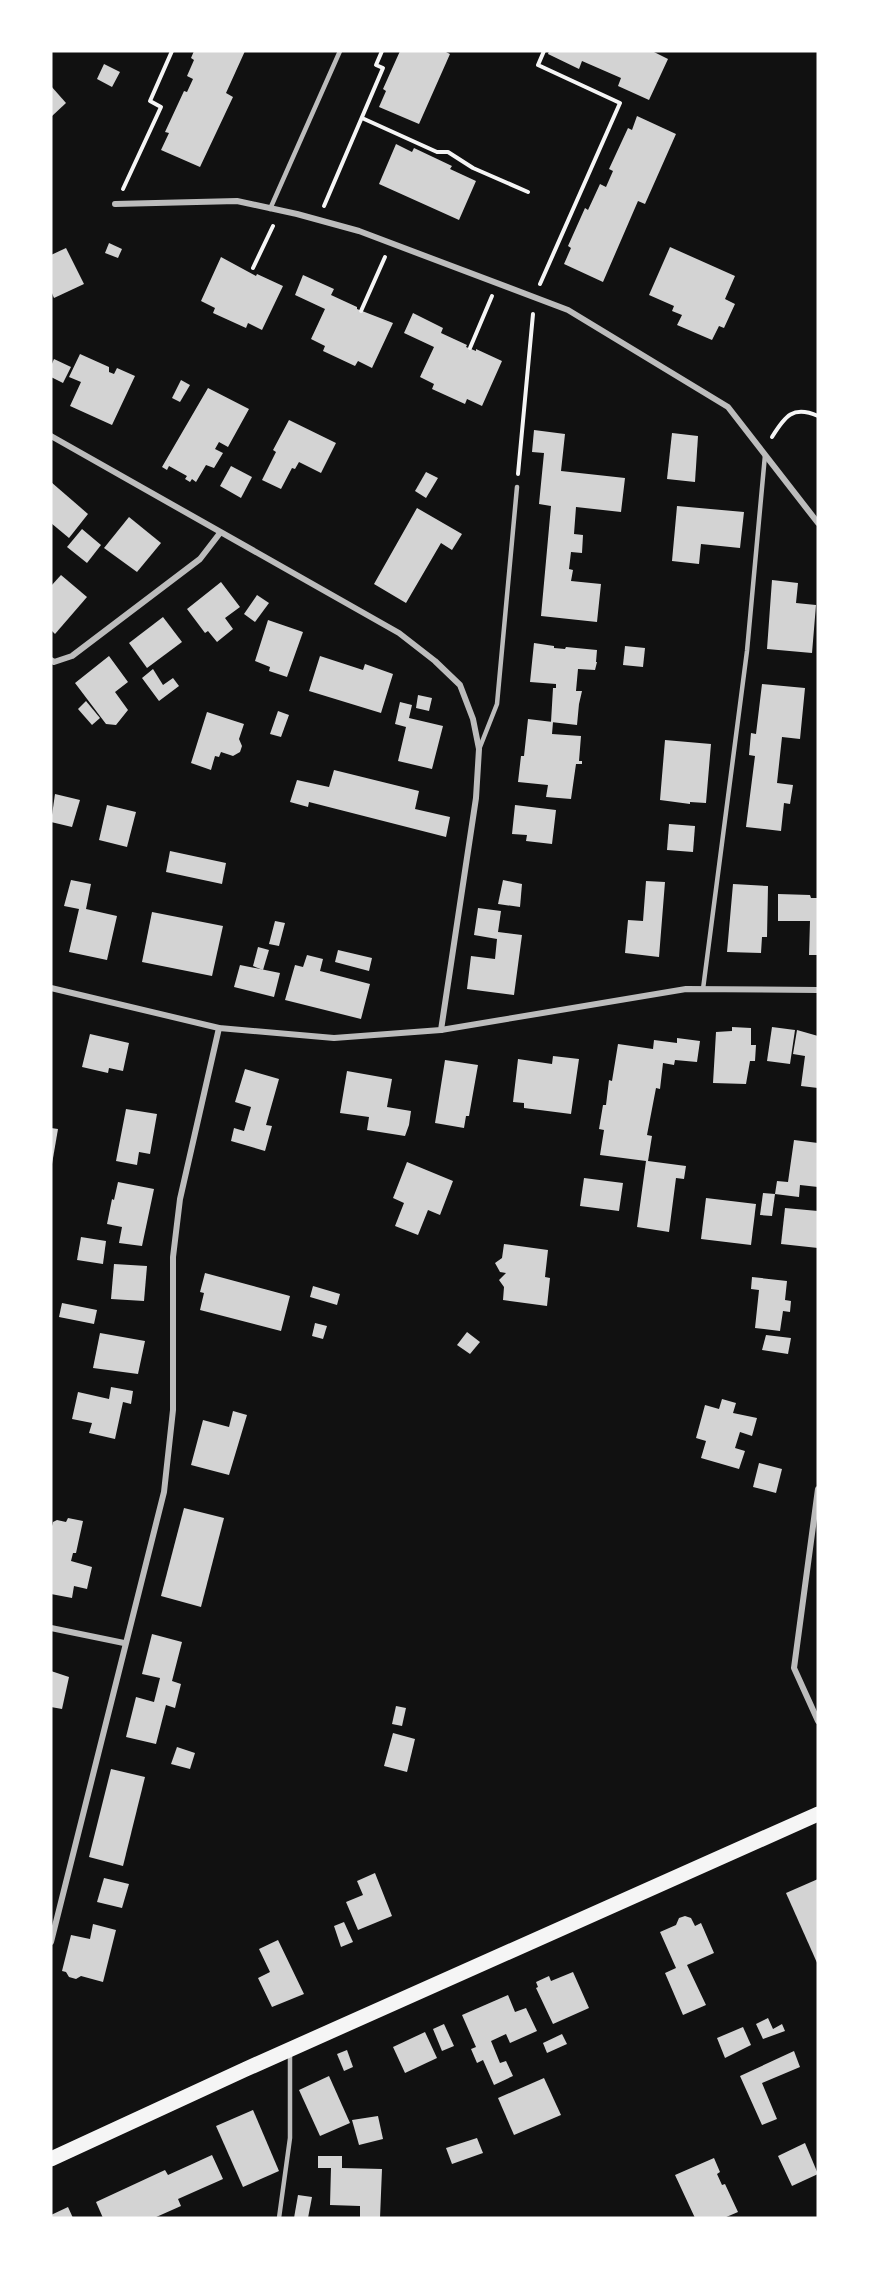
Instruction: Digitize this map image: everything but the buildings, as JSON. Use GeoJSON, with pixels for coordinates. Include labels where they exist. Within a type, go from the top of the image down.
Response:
{"type":"FeatureCollection","features":[{"type":"Feature","properties":{"kind":"main road"},"geometry":{"type":"LineString","coordinates":[[51,2159],[290,2049],[818,1814]]}},
{"type":"Feature","properties":{"kind":"street"},"geometry":{"type":"LineString","coordinates":[[116,204],[237,201],[270,208],[359,231],[568,310],[728,407],[818,523]]}},
{"type":"Feature","properties":{"kind":"street"},"geometry":{"type":"LineString","coordinates":[[51,436],[399,633],[435,661],[460,685],[472,719],[479,749],[476,798],[441,1030]]}},
{"type":"Feature","properties":{"kind":"street"},"geometry":{"type":"LineString","coordinates":[[51,660],[54,662],[72,656],[200,559],[220,533]]}},
{"type":"Feature","properties":{"kind":"street"},"geometry":{"type":"LineString","coordinates":[[51,988],[219,1028],[334,1038],[441,1030],[686,989],[818,990]]}},
{"type":"Feature","properties":{"kind":"street"},"geometry":{"type":"LineString","coordinates":[[51,1942],[124,1643],[164,1492],[172,1410],[172,1257],[180,1199],[219,1028]]}},
{"type":"Feature","properties":{"kind":"street"},"geometry":{"type":"LineString","coordinates":[[818,1489],[794,1668],[818,1721]]}},
{"type":"Feature","properties":{"kind":"street"},"geometry":{"type":"LineString","coordinates":[[51,1628],[124,1643]]}},
{"type":"Feature","properties":{"kind":"lane"},"geometry":{"type":"LineString","coordinates":[[270,208],[340,51]]}},
{"type":"Feature","properties":{"kind":"lane"},"geometry":{"type":"LineString","coordinates":[[703,989],[747,651],[765,454]]}},
{"type":"Feature","properties":{"kind":"lane"},"geometry":{"type":"LineString","coordinates":[[479,749],[496,704],[517,487]]}},
{"type":"Feature","properties":{"kind":"lane"},"geometry":{"type":"LineString","coordinates":[[279,2218],[290,2138],[290,2049]]}},
{"type":"Feature","properties":{"kind":"path"},"geometry":{"type":"LineString","coordinates":[[116,204],[161,107],[150,101],[172,51]]}},
{"type":"Feature","properties":{"kind":"path"},"geometry":{"type":"LineString","coordinates":[[319,220],[383,68],[376,65],[382,51]]}},
{"type":"Feature","properties":{"kind":"path"},"geometry":{"type":"LineString","coordinates":[[517,487],[534,297],[620,102],[538,65],[544,51]]}},
{"type":"Feature","properties":{"kind":"path"},"geometry":{"type":"LineString","coordinates":[[362,118],[437,152],[448,152],[473,168],[528,192]]}},
{"type":"Feature","properties":{"kind":"path"},"geometry":{"type":"LineString","coordinates":[[252,268],[280,211]]}},
{"type":"Feature","properties":{"kind":"path"},"geometry":{"type":"LineString","coordinates":[[361,311],[391,243]]}},
{"type":"Feature","properties":{"kind":"path"},"geometry":{"type":"LineString","coordinates":[[470,348],[497,283]]}},
{"type":"Feature","properties":{"kind":"path"},"geometry":{"type":"LineString","coordinates":[[765,454],[772,435],[789,414],[803,410],[818,416]]}}]}
